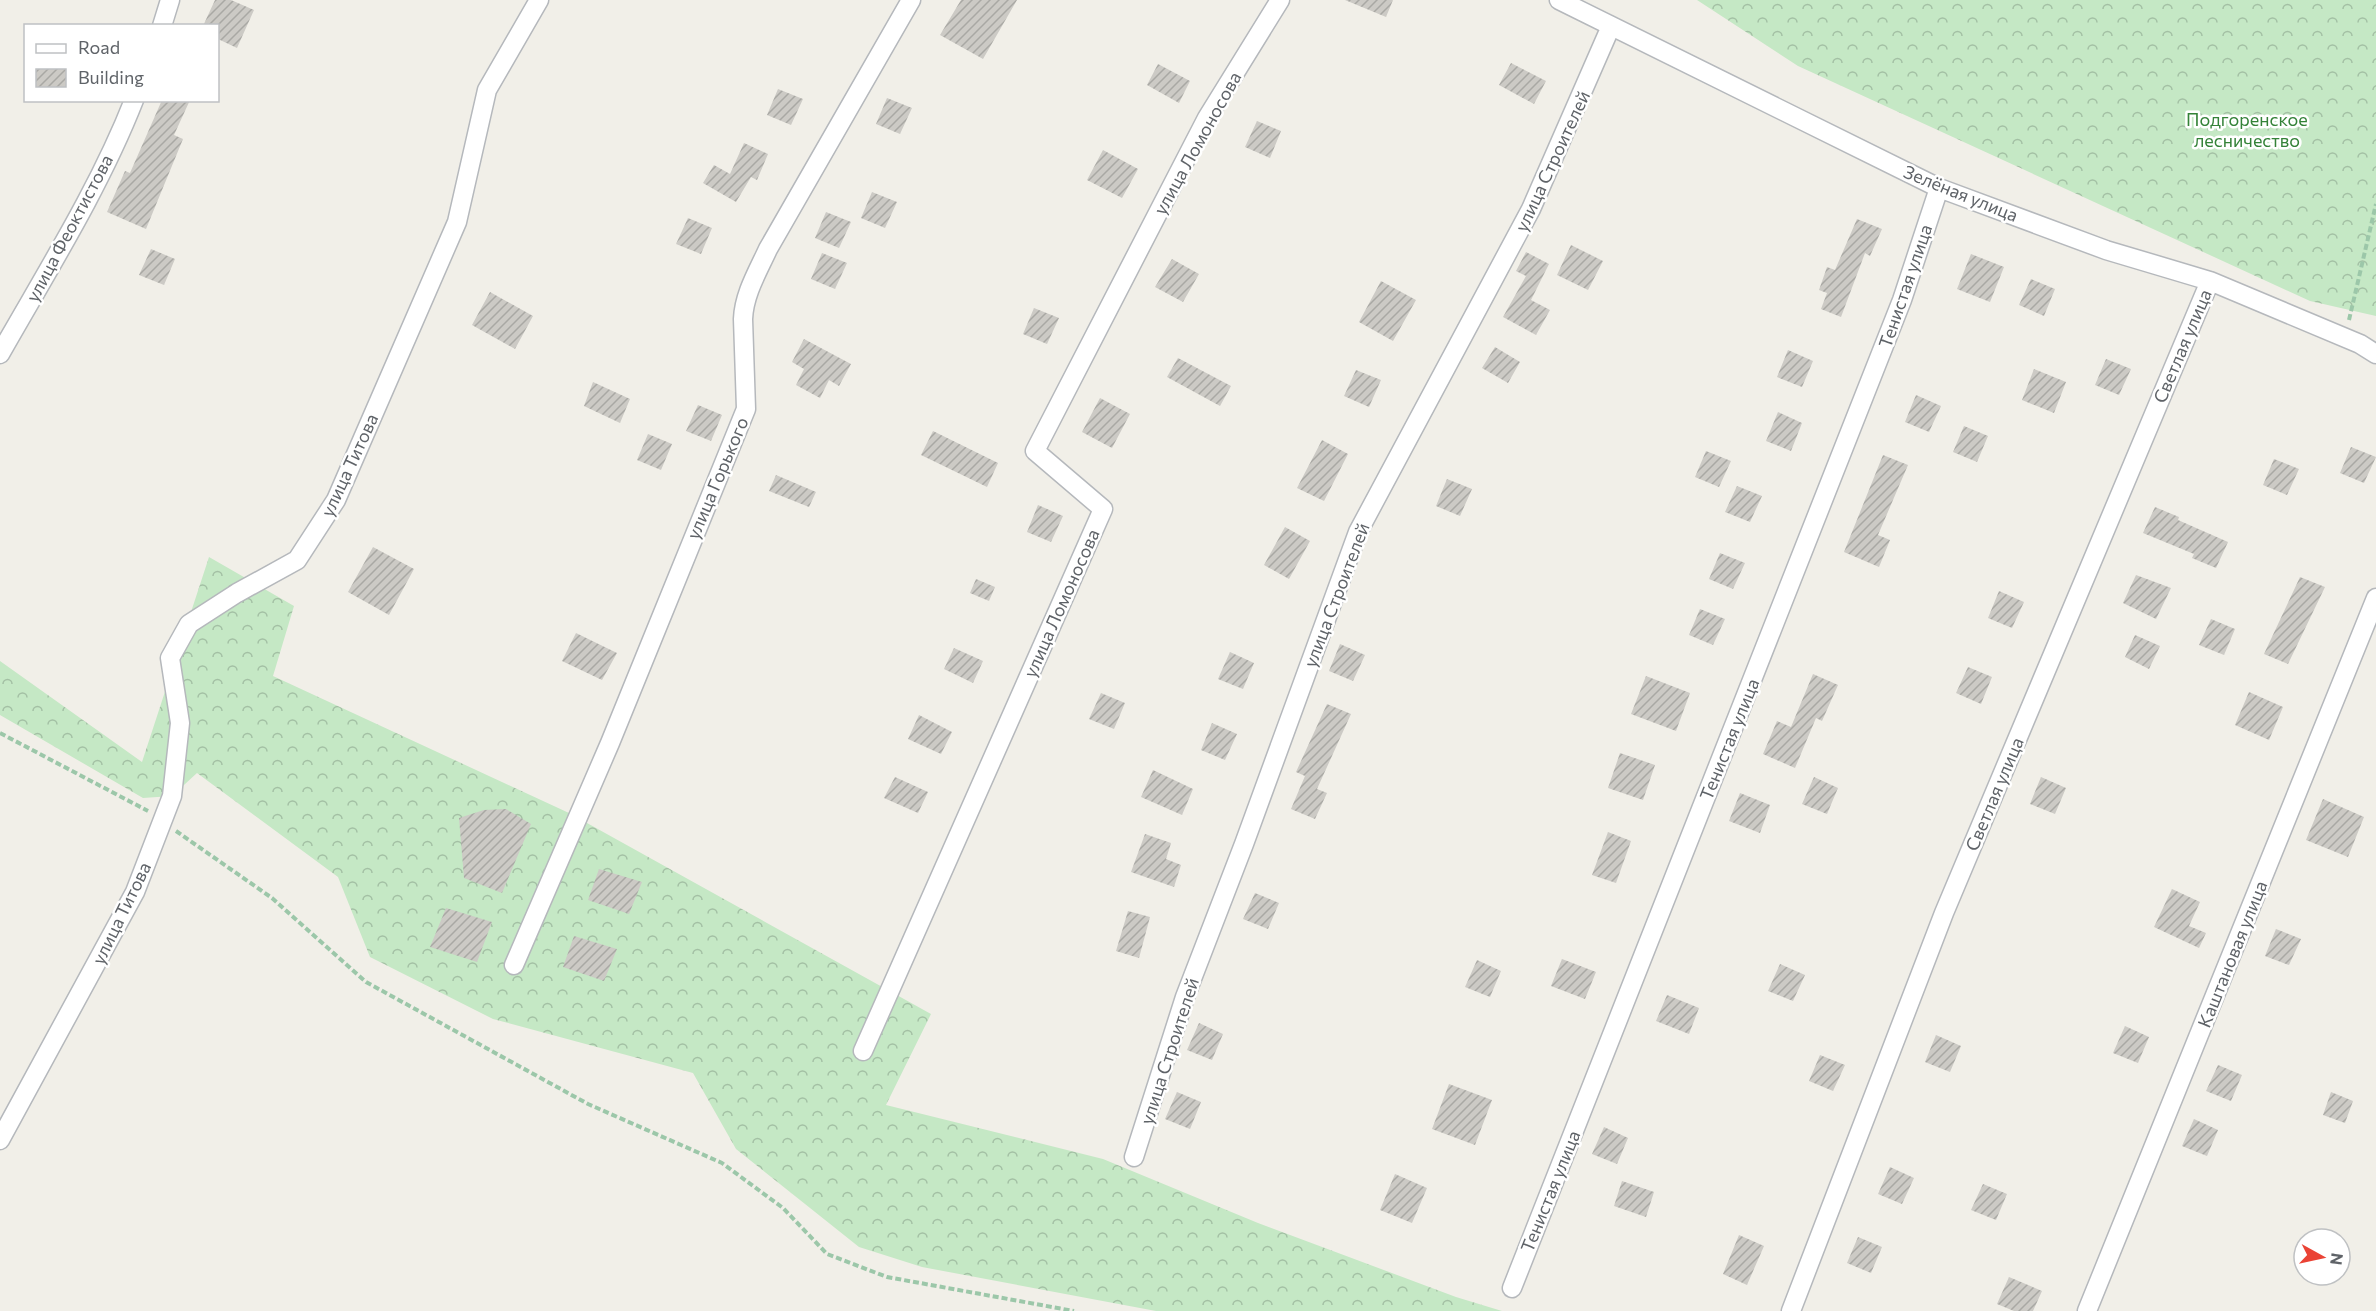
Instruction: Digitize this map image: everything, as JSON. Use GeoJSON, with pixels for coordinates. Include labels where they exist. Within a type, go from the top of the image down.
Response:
{"type":"FeatureCollection","features":[{"type":"Feature","properties":{"kind":"street"},"geometry":{"type":"LineString","coordinates":[[163,24],[170,0]]}},
{"type":"Feature","properties":{"kind":"street","name":"улица Титова"},"geometry":{"type":"LineString","coordinates":[[0,1140],[135,892],[172,796],[180,723],[170,658],[189,624],[237,593],[297,560],[336,500],[457,222],[487,90],[539,0]]}},
{"type":"Feature","properties":{"kind":"street","name":"улица Горького"},"geometry":{"type":"LineString","coordinates":[[514,965],[610,743],[692,536],[730,452],[746,409],[743,312],[749,292],[768,249],[911,0]]}},
{"type":"Feature","properties":{"kind":"street","name":"улица Ломоносова"},"geometry":{"type":"LineString","coordinates":[[863,1051],[1103,509],[1035,451],[1207,118],[1280,0]]}},
{"type":"Feature","properties":{"kind":"street","name":"Зелёная улица"},"geometry":{"type":"LineString","coordinates":[[1559,0],[1938,188],[2106,250],[2210,281],[2345,338],[2376,354]]}},
{"type":"Feature","properties":{"kind":"street","name":"улица Строителей"},"geometry":{"type":"LineString","coordinates":[[1134,1157],[1185,997],[1244,844],[1358,532],[1532,209],[1611,26]]}},
{"type":"Feature","properties":{"kind":"street","name":"улица Феоктистова"},"geometry":{"type":"LineString","coordinates":[[0,354],[68,234],[133,102]]}},
{"type":"Feature","properties":{"kind":"street","name":"Тенистая улица"},"geometry":{"type":"LineString","coordinates":[[1512,1288],[1902,300],[1938,188]]}},
{"type":"Feature","properties":{"kind":"street","name":"Светлая улица"},"geometry":{"type":"LineString","coordinates":[[1791,1311],[1944,913],[2210,281]]}},
{"type":"Feature","properties":{"kind":"street","name":"Каштановая улица"},"geometry":{"type":"LineString","coordinates":[[2087,1311],[2376,598]]}},
{"type":"Feature","properties":{"kind":"path"},"geometry":{"type":"LineString","coordinates":[[2345,338],[2376,204]]}},
{"type":"Feature","properties":{"kind":"path"},"geometry":{"type":"LineString","coordinates":[[0,733],[79,773],[162,821],[272,898],[366,982],[588,1104],[723,1163],[783,1209],[827,1254],[887,1277],[1074,1311]]}},
{"type":"Feature","properties":{"kind":"green space","name":"Подгоренское лесничество"},"geometry":{"type":"Polygon","coordinates":[[[1697,0],[2376,0],[2376,316],[2310,301],[1798,66],[1697,0]]]}},
{"type":"Feature","properties":{"kind":"green space"},"geometry":{"type":"Polygon","coordinates":[[[209,557],[294,606],[273,676],[569,813],[931,1014],[886,1105],[1103,1159],[1258,1223],[1456,1297],[1502,1311],[1156,1311],[922,1267],[859,1247],[736,1149],[693,1073],[493,1019],[370,957],[338,877],[197,773],[172,796],[143,798],[0,715],[0,661],[142,762],[209,557]]]}},
{"type":"Feature","properties":{"kind":"building"},"geometry":{"type":"Polygon","coordinates":[[[215,0],[231,0],[254,10],[237,48],[219,39],[219,24],[204,24],[215,0]]]}},
{"type":"Feature","properties":{"kind":"building"},"geometry":{"type":"Polygon","coordinates":[[[961,0],[1017,0],[983,59],[940,35],[961,0]]]}},
{"type":"Feature","properties":{"kind":"building"},"geometry":{"type":"Polygon","coordinates":[[[1345,0],[1393,0],[1386,17],[1345,0]]]}},
{"type":"Feature","properties":{"kind":"building"},"geometry":{"type":"Polygon","coordinates":[[[1511,63],[1546,81],[1534,104],[1499,85],[1511,63]]]}},
{"type":"Feature","properties":{"kind":"building"},"geometry":{"type":"Polygon","coordinates":[[[1158,64],[1190,81],[1179,103],[1147,85],[1158,64]]]}},
{"type":"Feature","properties":{"kind":"building"},"geometry":{"type":"Polygon","coordinates":[[[778,89],[803,99],[791,125],[767,115],[778,89]]]}},
{"type":"Feature","properties":{"kind":"building"},"geometry":{"type":"Polygon","coordinates":[[[887,98],[912,108],[900,134],[876,124],[887,98]]]}},
{"type":"Feature","properties":{"kind":"building"},"geometry":{"type":"Polygon","coordinates":[[[161,102],[189,102],[174,135],[183,139],[146,229],[107,212],[125,171],[130,173],[161,102]]]}},
{"type":"Feature","properties":{"kind":"building"},"geometry":{"type":"Polygon","coordinates":[[[1257,121],[1281,131],[1270,158],[1245,147],[1257,121]]]}},
{"type":"Feature","properties":{"kind":"building"},"geometry":{"type":"Polygon","coordinates":[[[744,143],[768,154],[757,180],[751,177],[736,202],[703,183],[714,165],[730,174],[744,143]]]}},
{"type":"Feature","properties":{"kind":"building"},"geometry":{"type":"Polygon","coordinates":[[[1103,150],[1138,169],[1122,198],[1087,180],[1103,150]]]}},
{"type":"Feature","properties":{"kind":"building"},"geometry":{"type":"Polygon","coordinates":[[[872,192],[897,202],[885,228],[861,218],[872,192]]]}},
{"type":"Feature","properties":{"kind":"building"},"geometry":{"type":"Polygon","coordinates":[[[826,212],[851,222],[839,248],[815,238],[826,212]]]}},
{"type":"Feature","properties":{"kind":"building"},"geometry":{"type":"Polygon","coordinates":[[[688,218],[712,228],[701,254],[676,244],[688,218]]]}},
{"type":"Feature","properties":{"kind":"building"},"geometry":{"type":"Polygon","coordinates":[[[1857,219],[1882,229],[1870,256],[1865,253],[1841,317],[1821,309],[1827,293],[1819,290],[1827,267],[1835,270],[1857,219]]]}},
{"type":"Feature","properties":{"kind":"building"},"geometry":{"type":"Polygon","coordinates":[[[1571,245],[1603,261],[1588,290],[1557,275],[1571,245]]]}},
{"type":"Feature","properties":{"kind":"building"},"geometry":{"type":"Polygon","coordinates":[[[151,249],[175,259],[164,285],[139,275],[151,249]]]}},
{"type":"Feature","properties":{"kind":"building"},"geometry":{"type":"Polygon","coordinates":[[[1526,252],[1549,264],[1531,300],[1550,310],[1536,335],[1503,317],[1526,276],[1516,271],[1526,252]]]}},
{"type":"Feature","properties":{"kind":"building"},"geometry":{"type":"Polygon","coordinates":[[[822,253],[847,263],[835,289],[811,279],[822,253]]]}},
{"type":"Feature","properties":{"kind":"building"},"geometry":{"type":"Polygon","coordinates":[[[1971,254],[2004,267],[1990,302],[1957,289],[1971,254]]]}},
{"type":"Feature","properties":{"kind":"building"},"geometry":{"type":"Polygon","coordinates":[[[1172,259],[1199,274],[1183,302],[1155,287],[1172,259]]]}},
{"type":"Feature","properties":{"kind":"building"},"geometry":{"type":"Polygon","coordinates":[[[2031,279],[2055,289],[2044,316],[2019,305],[2031,279]]]}},
{"type":"Feature","properties":{"kind":"building"},"geometry":{"type":"Polygon","coordinates":[[[1381,281],[1416,300],[1393,341],[1359,322],[1381,281]]]}},
{"type":"Feature","properties":{"kind":"building"},"geometry":{"type":"Polygon","coordinates":[[[490,292],[533,316],[515,349],[472,325],[490,292]]]}},
{"type":"Feature","properties":{"kind":"building"},"geometry":{"type":"Polygon","coordinates":[[[1034,308],[1059,318],[1047,344],[1023,334],[1034,308]]]}},
{"type":"Feature","properties":{"kind":"building"},"geometry":{"type":"Polygon","coordinates":[[[804,339],[851,364],[839,386],[829,380],[820,398],[796,385],[804,369],[792,362],[804,339]]]}},
{"type":"Feature","properties":{"kind":"building"},"geometry":{"type":"Polygon","coordinates":[[[1495,347],[1520,362],[1508,383],[1482,368],[1495,347]]]}},
{"type":"Feature","properties":{"kind":"building"},"geometry":{"type":"Polygon","coordinates":[[[1788,350],[1813,361],[1802,387],[1777,377],[1788,350]]]}},
{"type":"Feature","properties":{"kind":"building"},"geometry":{"type":"Polygon","coordinates":[[[1178,358],[1231,386],[1220,406],[1167,377],[1178,358]]]}},
{"type":"Feature","properties":{"kind":"building"},"geometry":{"type":"Polygon","coordinates":[[[2106,359],[2131,369],[2119,395],[2095,385],[2106,359]]]}},
{"type":"Feature","properties":{"kind":"building"},"geometry":{"type":"Polygon","coordinates":[[[2034,369],[2066,382],[2054,413],[2022,400],[2034,369]]]}},
{"type":"Feature","properties":{"kind":"building"},"geometry":{"type":"Polygon","coordinates":[[[1356,370],[1381,380],[1369,407],[1344,396],[1356,370]]]}},
{"type":"Feature","properties":{"kind":"building"},"geometry":{"type":"Polygon","coordinates":[[[593,382],[630,399],[620,423],[584,406],[593,382]]]}},
{"type":"Feature","properties":{"kind":"building"},"geometry":{"type":"Polygon","coordinates":[[[1916,395],[1941,406],[1929,432],[1905,422],[1916,395]]]}},
{"type":"Feature","properties":{"kind":"building"},"geometry":{"type":"Polygon","coordinates":[[[1100,398],[1130,414],[1112,448],[1082,432],[1100,398]]]}},
{"type":"Feature","properties":{"kind":"building"},"geometry":{"type":"Polygon","coordinates":[[[698,405],[722,415],[711,441],[686,431],[698,405]]]}},
{"type":"Feature","properties":{"kind":"building"},"geometry":{"type":"Polygon","coordinates":[[[1778,412],[1802,423],[1791,451],[1766,441],[1778,412]]]}},
{"type":"Feature","properties":{"kind":"building"},"geometry":{"type":"Polygon","coordinates":[[[1964,426],[1988,436],[1977,462],[1953,452],[1964,426]]]}},
{"type":"Feature","properties":{"kind":"building"},"geometry":{"type":"Polygon","coordinates":[[[933,431],[998,463],[987,487],[921,455],[933,431]]]}},
{"type":"Feature","properties":{"kind":"building"},"geometry":{"type":"Polygon","coordinates":[[[648,434],[672,444],[661,470],[637,460],[648,434]]]}},
{"type":"Feature","properties":{"kind":"building"},"geometry":{"type":"Polygon","coordinates":[[[1322,440],[1348,454],[1324,501],[1297,488],[1322,440]]]}},
{"type":"Feature","properties":{"kind":"building"},"geometry":{"type":"Polygon","coordinates":[[[2351,447],[2376,457],[2364,483],[2340,473],[2351,447]]]}},
{"type":"Feature","properties":{"kind":"building"},"geometry":{"type":"Polygon","coordinates":[[[1706,451],[1731,461],[1719,487],[1695,477],[1706,451]]]}},
{"type":"Feature","properties":{"kind":"building"},"geometry":{"type":"Polygon","coordinates":[[[1883,455],[1908,465],[1878,535],[1890,540],[1879,567],[1844,552],[1883,455]]]}},
{"type":"Feature","properties":{"kind":"building"},"geometry":{"type":"Polygon","coordinates":[[[2274,459],[2299,469],[2287,495],[2263,485],[2274,459]]]}},
{"type":"Feature","properties":{"kind":"building"},"geometry":{"type":"Polygon","coordinates":[[[776,475],[816,492],[809,507],[769,491],[776,475]]]}},
{"type":"Feature","properties":{"kind":"building"},"geometry":{"type":"Polygon","coordinates":[[[1447,479],[1472,489],[1460,516],[1436,506],[1447,479]]]}},
{"type":"Feature","properties":{"kind":"building"},"geometry":{"type":"Polygon","coordinates":[[[1737,486],[1762,496],[1750,522],[1725,512],[1737,486]]]}},
{"type":"Feature","properties":{"kind":"building"},"geometry":{"type":"Polygon","coordinates":[[[1038,505],[1063,516],[1051,542],[1027,532],[1038,505]]]}},
{"type":"Feature","properties":{"kind":"building"},"geometry":{"type":"Polygon","coordinates":[[[2155,507],[2228,542],[2216,568],[2192,558],[2194,554],[2143,533],[2155,507]]]}},
{"type":"Feature","properties":{"kind":"building"},"geometry":{"type":"Polygon","coordinates":[[[1285,527],[1310,541],[1289,579],[1264,565],[1285,527]]]}},
{"type":"Feature","properties":{"kind":"building"},"geometry":{"type":"Polygon","coordinates":[[[373,547],[414,569],[389,615],[348,592],[373,547]]]}},
{"type":"Feature","properties":{"kind":"building"},"geometry":{"type":"Polygon","coordinates":[[[1720,553],[1745,563],[1733,589],[1709,579],[1720,553]]]}},
{"type":"Feature","properties":{"kind":"building"},"geometry":{"type":"Polygon","coordinates":[[[2136,575],[2171,588],[2156,619],[2123,603],[2136,575]]]}},
{"type":"Feature","properties":{"kind":"building"},"geometry":{"type":"Polygon","coordinates":[[[2300,577],[2325,587],[2288,664],[2264,654],[2300,577]]]}},
{"type":"Feature","properties":{"kind":"building"},"geometry":{"type":"Polygon","coordinates":[[[976,579],[995,587],[989,601],[970,593],[976,579]]]}},
{"type":"Feature","properties":{"kind":"building"},"geometry":{"type":"Polygon","coordinates":[[[1999,591],[2024,602],[2012,628],[1988,618],[1999,591]]]}},
{"type":"Feature","properties":{"kind":"building"},"geometry":{"type":"Polygon","coordinates":[[[1700,609],[1725,619],[1713,645],[1689,635],[1700,609]]]}},
{"type":"Feature","properties":{"kind":"building"},"geometry":{"type":"Polygon","coordinates":[[[2211,619],[2235,629],[2224,655],[2199,645],[2211,619]]]}},
{"type":"Feature","properties":{"kind":"building"},"geometry":{"type":"Polygon","coordinates":[[[576,633],[617,653],[602,680],[562,661],[576,633]]]}},
{"type":"Feature","properties":{"kind":"building"},"geometry":{"type":"Polygon","coordinates":[[[2135,635],[2160,646],[2149,669],[2125,657],[2135,635]]]}},
{"type":"Feature","properties":{"kind":"building"},"geometry":{"type":"Polygon","coordinates":[[[1340,644],[1365,655],[1353,681],[1329,671],[1340,644]]]}},
{"type":"Feature","properties":{"kind":"building"},"geometry":{"type":"Polygon","coordinates":[[[954,648],[983,661],[973,683],[944,669],[954,648]]]}},
{"type":"Feature","properties":{"kind":"building"},"geometry":{"type":"Polygon","coordinates":[[[1230,652],[1254,663],[1243,689],[1218,679],[1230,652]]]}},
{"type":"Feature","properties":{"kind":"building"},"geometry":{"type":"Polygon","coordinates":[[[1968,667],[1992,677],[1981,704],[1956,693],[1968,667]]]}},
{"type":"Feature","properties":{"kind":"building"},"geometry":{"type":"Polygon","coordinates":[[[1813,674],[1838,685],[1822,721],[1816,718],[1795,768],[1763,754],[1777,721],[1791,727],[1813,674]]]}},
{"type":"Feature","properties":{"kind":"building"},"geometry":{"type":"Polygon","coordinates":[[[1646,676],[1690,693],[1676,731],[1631,714],[1646,676]]]}},
{"type":"Feature","properties":{"kind":"building"},"geometry":{"type":"Polygon","coordinates":[[[2249,692],[2283,707],[2269,740],[2235,725],[2249,692]]]}},
{"type":"Feature","properties":{"kind":"building"},"geometry":{"type":"Polygon","coordinates":[[[1101,693],[1125,703],[1114,729],[1089,719],[1101,693]]]}},
{"type":"Feature","properties":{"kind":"building"},"geometry":{"type":"Polygon","coordinates":[[[1327,704],[1351,714],[1317,789],[1327,793],[1315,819],[1291,809],[1305,776],[1296,772],[1327,704]]]}},
{"type":"Feature","properties":{"kind":"building"},"geometry":{"type":"Polygon","coordinates":[[[919,715],[952,732],[941,754],[908,739],[919,715]]]}},
{"type":"Feature","properties":{"kind":"building"},"geometry":{"type":"Polygon","coordinates":[[[1212,723],[1237,734],[1225,760],[1201,750],[1212,723]]]}},
{"type":"Feature","properties":{"kind":"building"},"geometry":{"type":"Polygon","coordinates":[[[1620,753],[1655,765],[1643,800],[1608,788],[1620,753]]]}},
{"type":"Feature","properties":{"kind":"building"},"geometry":{"type":"Polygon","coordinates":[[[1153,770],[1193,789],[1182,815],[1141,797],[1153,770]]]}},
{"type":"Feature","properties":{"kind":"building"},"geometry":{"type":"Polygon","coordinates":[[[895,777],[928,792],[918,813],[884,798],[895,777]]]}},
{"type":"Feature","properties":{"kind":"building"},"geometry":{"type":"Polygon","coordinates":[[[1814,777],[1838,788],[1827,814],[1802,804],[1814,777]]]}},
{"type":"Feature","properties":{"kind":"building"},"geometry":{"type":"Polygon","coordinates":[[[2041,777],[2066,788],[2055,814],[2030,804],[2041,777]]]}},
{"type":"Feature","properties":{"kind":"building"},"geometry":{"type":"Polygon","coordinates":[[[1740,793],[1770,805],[1760,833],[1729,821],[1740,793]]]}},
{"type":"Feature","properties":{"kind":"building"},"geometry":{"type":"Polygon","coordinates":[[[2323,799],[2364,817],[2348,857],[2306,840],[2323,799]]]}},
{"type":"Feature","properties":{"kind":"building"},"geometry":{"type":"Polygon","coordinates":[[[506,809],[531,824],[502,893],[464,878],[459,818],[484,810],[506,809]]]}},
{"type":"Feature","properties":{"kind":"building"},"geometry":{"type":"Polygon","coordinates":[[[1608,832],[1631,841],[1616,883],[1592,875],[1608,832]]]}},
{"type":"Feature","properties":{"kind":"building"},"geometry":{"type":"Polygon","coordinates":[[[1145,834],[1171,843],[1166,859],[1181,865],[1174,887],[1131,872],[1145,834]]]}},
{"type":"Feature","properties":{"kind":"building"},"geometry":{"type":"Polygon","coordinates":[[[599,869],[642,882],[629,914],[588,900],[599,869]]]}},
{"type":"Feature","properties":{"kind":"building"},"geometry":{"type":"Polygon","coordinates":[[[2172,889],[2200,902],[2189,926],[2206,933],[2199,948],[2154,927],[2172,889]]]}},
{"type":"Feature","properties":{"kind":"building"},"geometry":{"type":"Polygon","coordinates":[[[1255,893],[1279,903],[1268,929],[1243,919],[1255,893]]]}},
{"type":"Feature","properties":{"kind":"building"},"geometry":{"type":"Polygon","coordinates":[[[446,908],[492,922],[477,962],[430,947],[446,908]]]}},
{"type":"Feature","properties":{"kind":"building"},"geometry":{"type":"Polygon","coordinates":[[[1128,911],[1150,917],[1139,958],[1116,951],[1128,911]]]}},
{"type":"Feature","properties":{"kind":"building"},"geometry":{"type":"Polygon","coordinates":[[[2276,929],[2301,939],[2289,965],[2265,956],[2276,929]]]}},
{"type":"Feature","properties":{"kind":"building"},"geometry":{"type":"Polygon","coordinates":[[[574,936],[617,949],[604,981],[563,967],[574,936]]]}},
{"type":"Feature","properties":{"kind":"building"},"geometry":{"type":"Polygon","coordinates":[[[1562,959],[1596,972],[1585,999],[1551,986],[1562,959]]]}},
{"type":"Feature","properties":{"kind":"building"},"geometry":{"type":"Polygon","coordinates":[[[1477,960],[1501,971],[1490,997],[1465,987],[1477,960]]]}},
{"type":"Feature","properties":{"kind":"building"},"geometry":{"type":"Polygon","coordinates":[[[1780,964],[1805,975],[1793,1001],[1768,991],[1780,964]]]}},
{"type":"Feature","properties":{"kind":"building"},"geometry":{"type":"Polygon","coordinates":[[[1667,995],[1699,1008],[1689,1034],[1656,1021],[1667,995]]]}},
{"type":"Feature","properties":{"kind":"building"},"geometry":{"type":"Polygon","coordinates":[[[1199,1023],[1223,1034],[1212,1060],[1187,1050],[1199,1023]]]}},
{"type":"Feature","properties":{"kind":"building"},"geometry":{"type":"Polygon","coordinates":[[[2125,1026],[2149,1037],[2138,1063],[2113,1053],[2125,1026]]]}},
{"type":"Feature","properties":{"kind":"building"},"geometry":{"type":"Polygon","coordinates":[[[1936,1035],[1961,1046],[1950,1072],[1925,1062],[1936,1035]]]}},
{"type":"Feature","properties":{"kind":"building"},"geometry":{"type":"Polygon","coordinates":[[[1820,1055],[1845,1065],[1833,1091],[1809,1081],[1820,1055]]]}},
{"type":"Feature","properties":{"kind":"building"},"geometry":{"type":"Polygon","coordinates":[[[2218,1065],[2242,1075],[2231,1101],[2206,1091],[2218,1065]]]}},
{"type":"Feature","properties":{"kind":"building"},"geometry":{"type":"Polygon","coordinates":[[[1449,1084],[1492,1100],[1475,1145],[1432,1129],[1449,1084]]]}},
{"type":"Feature","properties":{"kind":"building"},"geometry":{"type":"Polygon","coordinates":[[[1177,1092],[1201,1102],[1190,1129],[1165,1119],[1177,1092]]]}},
{"type":"Feature","properties":{"kind":"building"},"geometry":{"type":"Polygon","coordinates":[[[2331,1092],[2353,1101],[2345,1123],[2323,1115],[2331,1092]]]}},
{"type":"Feature","properties":{"kind":"building"},"geometry":{"type":"Polygon","coordinates":[[[2194,1119],[2218,1130],[2207,1156],[2182,1146],[2194,1119]]]}},
{"type":"Feature","properties":{"kind":"building"},"geometry":{"type":"Polygon","coordinates":[[[1604,1127],[1628,1138],[1617,1164],[1592,1154],[1604,1127]]]}},
{"type":"Feature","properties":{"kind":"building"},"geometry":{"type":"Polygon","coordinates":[[[1890,1167],[1914,1178],[1902,1204],[1878,1194],[1890,1167]]]}},
{"type":"Feature","properties":{"kind":"building"},"geometry":{"type":"Polygon","coordinates":[[[1395,1174],[1427,1188],[1412,1223],[1380,1210],[1395,1174]]]}},
{"type":"Feature","properties":{"kind":"building"},"geometry":{"type":"Polygon","coordinates":[[[1622,1181],[1654,1192],[1646,1217],[1614,1206],[1622,1181]]]}},
{"type":"Feature","properties":{"kind":"building"},"geometry":{"type":"Polygon","coordinates":[[[1983,1184],[2007,1194],[1996,1220],[1971,1210],[1983,1184]]]}},
{"type":"Feature","properties":{"kind":"building"},"geometry":{"type":"Polygon","coordinates":[[[1739,1235],[1764,1246],[1747,1285],[1723,1274],[1739,1235]]]}},
{"type":"Feature","properties":{"kind":"building"},"geometry":{"type":"Polygon","coordinates":[[[1858,1237],[1882,1247],[1871,1273],[1847,1263],[1858,1237]]]}},
{"type":"Feature","properties":{"kind":"building"},"geometry":{"type":"Polygon","coordinates":[[[2009,1277],[2042,1291],[2033,1311],[2014,1311],[1997,1304],[2009,1277]]]}}]}
